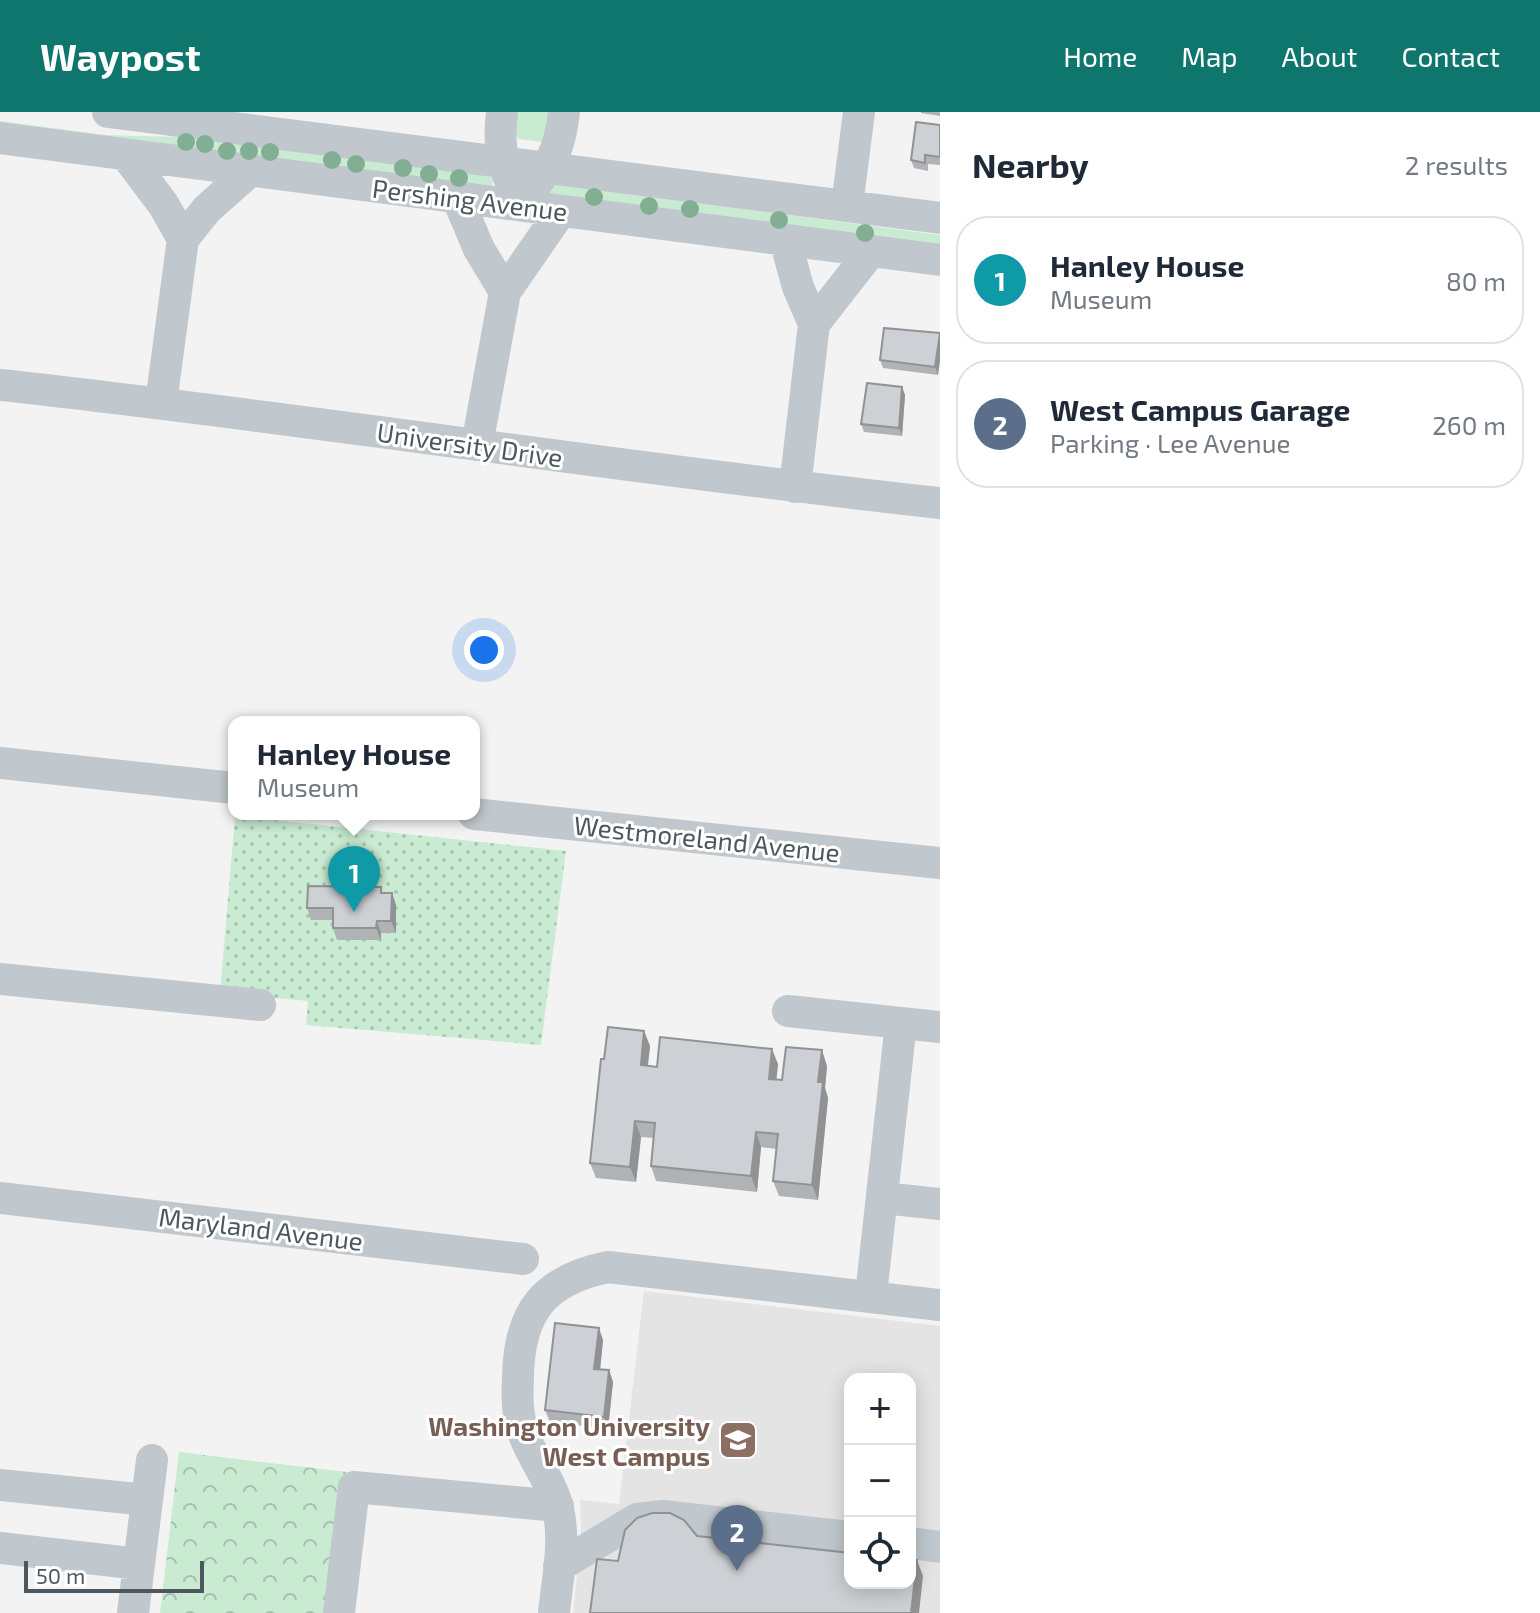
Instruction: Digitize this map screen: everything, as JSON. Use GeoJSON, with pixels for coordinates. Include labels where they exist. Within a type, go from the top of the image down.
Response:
{"type":"FeatureCollection","features":[{"type":"Feature","properties":{"kind":"street","name":"Pershing Avenue"},"geometry":{"type":"LineString","coordinates":[[108,112],[206,118],[502,162],[940,218]]}},
{"type":"Feature","properties":{"kind":"street"},"geometry":{"type":"LineString","coordinates":[[502,112],[502,162],[520,206]]}},
{"type":"Feature","properties":{"kind":"street"},"geometry":{"type":"LineString","coordinates":[[520,206],[549,168],[561,141],[564,112]]}},
{"type":"Feature","properties":{"kind":"street"},"geometry":{"type":"LineString","coordinates":[[847,206],[859,112]]}},
{"type":"Feature","properties":{"kind":"street","name":"Pershing Avenue"},"geometry":{"type":"LineString","coordinates":[[0,138],[940,260]]}},
{"type":"Feature","properties":{"kind":"street"},"geometry":{"type":"LineString","coordinates":[[126,155],[163,204],[183,239]]}},
{"type":"Feature","properties":{"kind":"street"},"geometry":{"type":"LineString","coordinates":[[161,403],[183,239],[207,209],[250,171]]}},
{"type":"Feature","properties":{"kind":"street"},"geometry":{"type":"LineString","coordinates":[[457,197],[479,249],[505,292]]}},
{"type":"Feature","properties":{"kind":"street"},"geometry":{"type":"LineString","coordinates":[[477,445],[505,292],[561,211]]}},
{"type":"Feature","properties":{"kind":"street"},"geometry":{"type":"LineString","coordinates":[[785,240],[798,287],[814,324],[795,487]]}},
{"type":"Feature","properties":{"kind":"street"},"geometry":{"type":"LineString","coordinates":[[814,324],[871,251]]}},
{"type":"Feature","properties":{"kind":"street","name":"University Drive"},"geometry":{"type":"LineString","coordinates":[[0,385],[940,503]]}},
{"type":"Feature","properties":{"kind":"street"},"geometry":{"type":"LineString","coordinates":[[0,763],[228,787]]}},
{"type":"Feature","properties":{"kind":"street","name":"Westmoreland Avenue"},"geometry":{"type":"LineString","coordinates":[[480,815],[940,863]]}},
{"type":"Feature","properties":{"kind":"street"},"geometry":{"type":"LineString","coordinates":[[0,979],[260,1005]]}},
{"type":"Feature","properties":{"kind":"street"},"geometry":{"type":"LineString","coordinates":[[788,1011],[940,1027]]}},
{"type":"Feature","properties":{"kind":"street"},"geometry":{"type":"LineString","coordinates":[[871,1295],[901,1023]]}},
{"type":"Feature","properties":{"kind":"street","name":"Maryland Avenue"},"geometry":{"type":"LineString","coordinates":[[0,1198],[523,1259]]}},
{"type":"Feature","properties":{"kind":"street"},"geometry":{"type":"LineString","coordinates":[[883,1198],[940,1204]]}},
{"type":"Feature","properties":{"kind":"street"},"geometry":{"type":"LineString","coordinates":[[554,1613],[561,1527],[558,1506],[524,1436],[517,1410],[523,1330],[534,1309],[551,1291],[568,1278],[608,1267],[940,1305]]}},
{"type":"Feature","properties":{"kind":"street"},"geometry":{"type":"LineString","coordinates":[[133,1613],[152,1460]]}},
{"type":"Feature","properties":{"kind":"street"},"geometry":{"type":"LineString","coordinates":[[0,1485],[147,1500]]}},
{"type":"Feature","properties":{"kind":"street"},"geometry":{"type":"LineString","coordinates":[[339,1613],[354,1487],[558,1506]]}},
{"type":"Feature","properties":{"kind":"street"},"geometry":{"type":"LineString","coordinates":[[559,1566],[637,1519],[663,1516],[844,1536]]}},
{"type":"Feature","properties":{"kind":"street"},"geometry":{"type":"LineString","coordinates":[[916,1544],[940,1547]]}},
{"type":"Feature","properties":{"kind":"street"},"geometry":{"type":"LineString","coordinates":[[0,1548],[139,1564]]}},
{"type":"Feature","properties":{"kind":"shaded area","name":"Washington University West Campus"},"geometry":{"type":"Polygon","coordinates":[[[644,1291],[940,1326],[940,1613],[573,1613],[581,1535],[580,1500],[619,1504],[644,1291]]]}},
{"type":"Feature","properties":{"kind":"green space"},"geometry":{"type":"Polygon","coordinates":[[[514,112],[554,112],[542,142],[519,139],[512,130],[514,112]]]}},
{"type":"Feature","properties":{"kind":"green space"},"geometry":{"type":"Polygon","coordinates":[[[0,121],[105,135],[218,138],[489,174],[493,181],[492,186],[0,125],[0,121]]]}},
{"type":"Feature","properties":{"kind":"green space"},"geometry":{"type":"Polygon","coordinates":[[[552,184],[940,235],[940,250],[551,197],[548,192],[552,184]]]}},
{"type":"Feature","properties":{"kind":"green space"},"geometry":{"type":"Polygon","coordinates":[[[235,820],[273,820],[566,851],[541,1045],[306,1025],[308,1001],[220,993],[235,820]]]}},
{"type":"Feature","properties":{"kind":"green space"},"geometry":{"type":"Polygon","coordinates":[[[179,1452],[347,1472],[330,1613],[160,1613],[179,1452]]]}},
{"type":"Feature","properties":{"kind":"building"},"geometry":{"type":"Polygon","coordinates":[[[916,122],[940,125],[940,157],[925,155],[925,163],[911,160],[916,122]]]}},
{"type":"Feature","properties":{"kind":"building"},"geometry":{"type":"Polygon","coordinates":[[[884,328],[940,333],[935,367],[880,360],[884,328]]]}},
{"type":"Feature","properties":{"kind":"building"},"geometry":{"type":"Polygon","coordinates":[[[867,383],[902,387],[899,428],[861,424],[867,383]]]}},
{"type":"Feature","properties":{"kind":"building"},"geometry":{"type":"Polygon","coordinates":[[[308,886],[381,887],[381,893],[392,893],[391,921],[377,921],[376,928],[333,928],[333,908],[307,908],[308,886]]]}},
{"type":"Feature","properties":{"kind":"building"},"geometry":{"type":"Polygon","coordinates":[[[608,1027],[644,1031],[641,1065],[657,1067],[660,1037],[772,1049],[769,1079],[782,1080],[786,1047],[822,1050],[818,1082],[823,1082],[812,1185],[773,1181],[778,1134],[756,1132],[751,1176],[651,1166],[655,1123],[635,1121],[630,1167],[590,1163],[601,1059],[604,1059],[608,1027]]]}},
{"type":"Feature","properties":{"kind":"building"},"geometry":{"type":"Polygon","coordinates":[[[555,1323],[599,1328],[594,1369],[609,1370],[604,1417],[545,1410],[555,1323]]]}},
{"type":"Feature","properties":{"kind":"building"},"geometry":{"type":"Polygon","coordinates":[[[652,1513],[670,1513],[684,1520],[697,1536],[844,1552],[844,1589],[914,1589],[911,1613],[590,1613],[597,1559],[618,1561],[625,1530],[637,1518],[652,1513]]]}},
{"type":"Feature","properties":{"kind":"place","name":"Hanley House"},"geometry":{"type":"Point","coordinates":[354,912]}},
{"type":"Feature","properties":{"kind":"place","name":"Washington University West Campus"},"geometry":{"type":"Point","coordinates":[738,1440]}},
{"type":"Feature","properties":{"kind":"place","name":"West Campus Garage"},"geometry":{"type":"Point","coordinates":[737,1571]}}]}
